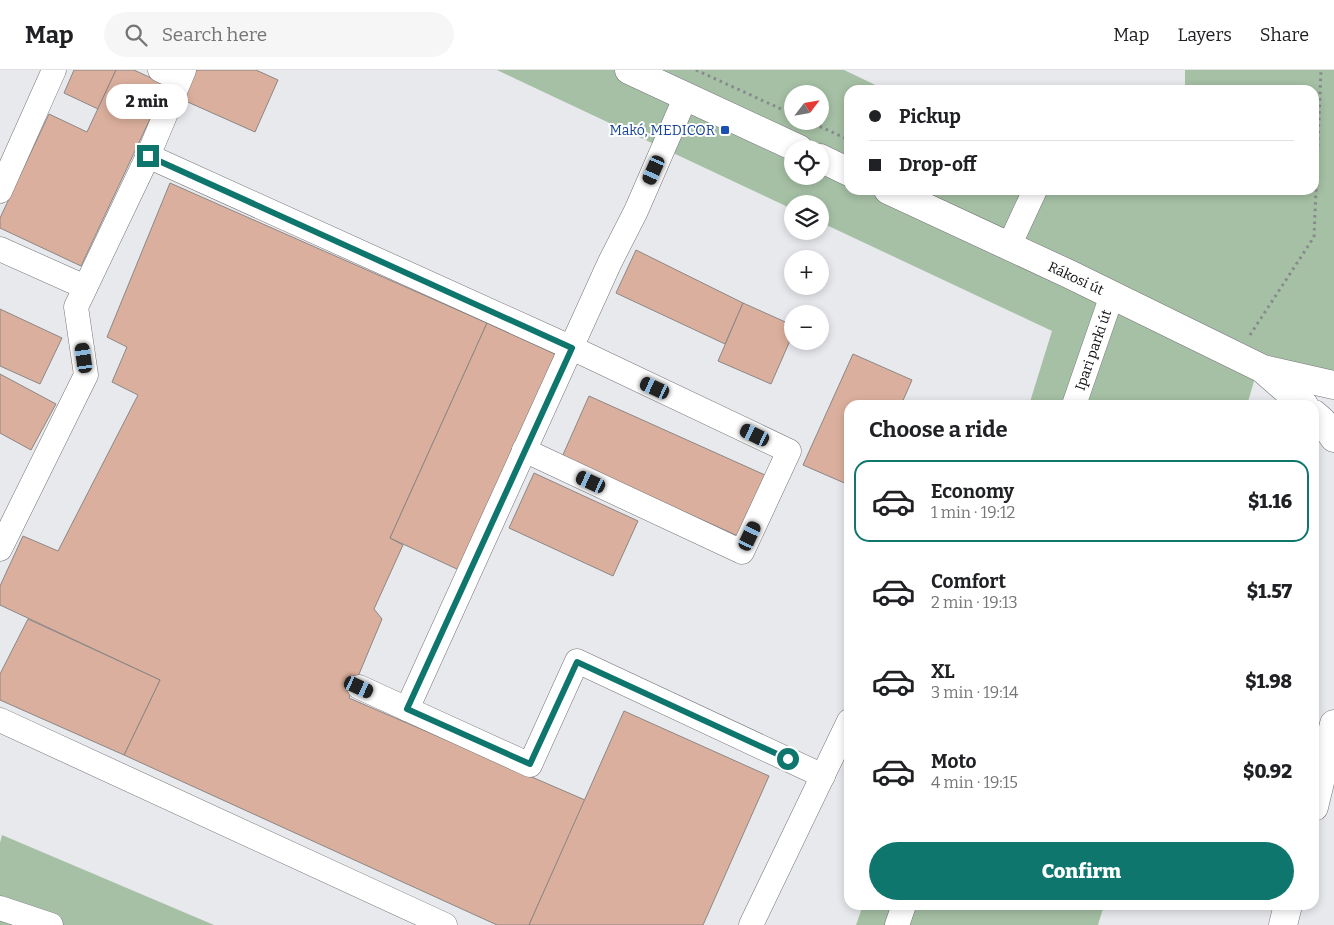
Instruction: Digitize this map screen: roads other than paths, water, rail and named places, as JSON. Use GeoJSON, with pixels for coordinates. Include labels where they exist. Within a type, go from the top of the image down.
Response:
{"type":"FeatureCollection","features":[{"type":"Feature","properties":{"kind":"main road"},"geometry":{"type":"LineString","coordinates":[[629,70],[784,142]]}},
{"type":"Feature","properties":{"kind":"main road"},"geometry":{"type":"LineString","coordinates":[[829,162],[844,170]]}},
{"type":"Feature","properties":{"kind":"main road","name":"Rákosi út"},"geometry":{"type":"LineString","coordinates":[[899,195],[1112,295],[1263,369],[1334,385]]}},
{"type":"Feature","properties":{"kind":"main road","name":"Rákosi út"},"geometry":{"type":"LineString","coordinates":[[1263,369],[1298,400]]}},
{"type":"Feature","properties":{"kind":"main road"},"geometry":{"type":"LineString","coordinates":[[1319,418],[1334,438]]}},
{"type":"Feature","properties":{"kind":"main road"},"geometry":{"type":"LineString","coordinates":[[1319,787],[1334,724]]}},
{"type":"Feature","properties":{"kind":"main road"},"geometry":{"type":"LineString","coordinates":[[1283,925],[1287,910]]}},
{"type":"Feature","properties":{"kind":"street"},"geometry":{"type":"LineString","coordinates":[[0,191],[54,70]]}},
{"type":"Feature","properties":{"kind":"street"},"geometry":{"type":"LineString","coordinates":[[0,549],[86,375],[76,307],[148,156],[174,73]]}},
{"type":"Feature","properties":{"kind":"street"},"geometry":{"type":"LineString","coordinates":[[407,709],[610,262],[636,211],[686,96]]}},
{"type":"Feature","properties":{"kind":"street"},"geometry":{"type":"LineString","coordinates":[[148,156],[572,348],[789,451],[742,552],[524,450]]}},
{"type":"Feature","properties":{"kind":"street"},"geometry":{"type":"LineString","coordinates":[[1009,246],[1033,195]]}},
{"type":"Feature","properties":{"kind":"street"},"geometry":{"type":"LineString","coordinates":[[0,249],[85,287]]}},
{"type":"Feature","properties":{"kind":"street","name":"Ipari parki út"},"geometry":{"type":"LineString","coordinates":[[1076,400],[1112,295]]}},
{"type":"Feature","properties":{"kind":"street"},"geometry":{"type":"LineString","coordinates":[[359,687],[530,764],[577,662],[823,776]]}},
{"type":"Feature","properties":{"kind":"street"},"geometry":{"type":"LineString","coordinates":[[0,720],[446,925]]}},
{"type":"Feature","properties":{"kind":"street"},"geometry":{"type":"LineString","coordinates":[[751,925],[844,732]]}},
{"type":"Feature","properties":{"kind":"street"},"geometry":{"type":"LineString","coordinates":[[0,908],[50,925]]}},
{"type":"Feature","properties":{"kind":"street"},"geometry":{"type":"LineString","coordinates":[[897,925],[902,910]]}},
{"type":"Feature","properties":{"kind":"place","name":"Makó, MEDICOR"},"geometry":{"type":"Point","coordinates":[725,130]}}]}
